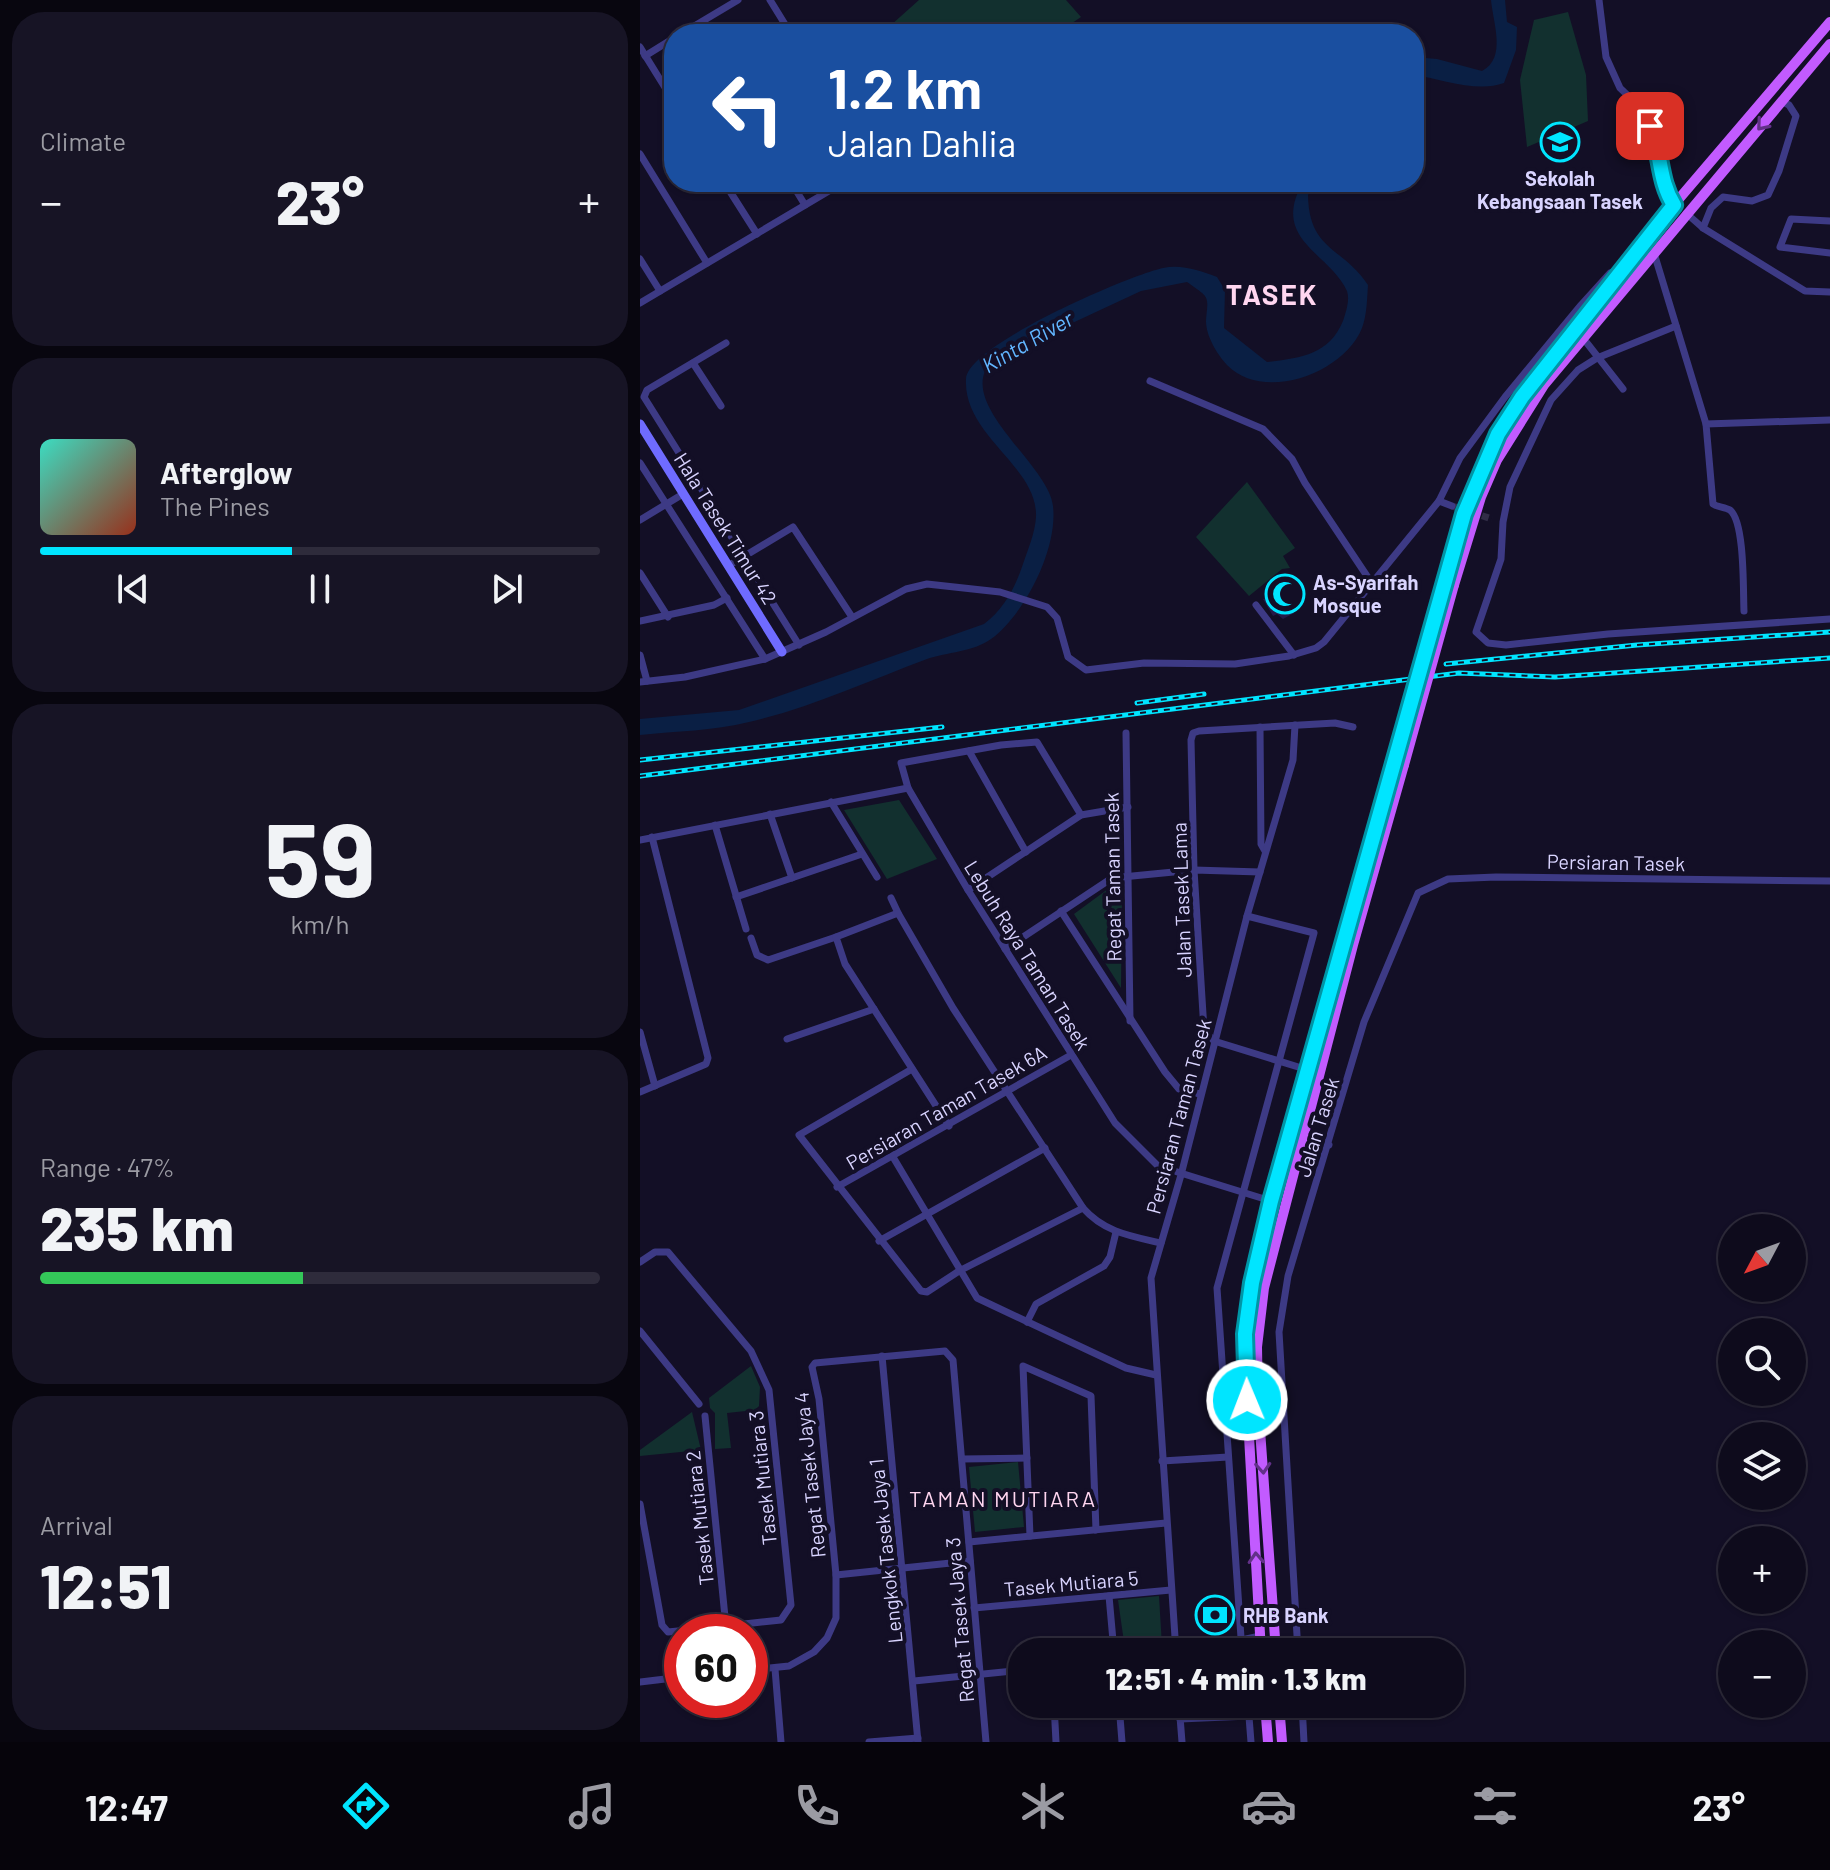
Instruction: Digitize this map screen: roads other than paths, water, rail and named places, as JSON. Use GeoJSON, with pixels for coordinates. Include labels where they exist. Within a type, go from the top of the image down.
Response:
{"type":"FeatureCollection","features":[{"type":"Feature","properties":{"kind":"main road"},"geometry":{"type":"LineString","coordinates":[[1261,1638],[1245,1334],[1252,1283],[1271,1201],[1449,585],[1464,514],[1498,434],[1583,318],[1674,205],[1830,22]]}},
{"type":"Feature","properties":{"kind":"main road"},"geometry":{"type":"LineString","coordinates":[[1449,585],[1497,460],[1544,385],[1830,44]]}},
{"type":"Feature","properties":{"kind":"main road"},"geometry":{"type":"LineString","coordinates":[[1274,1638],[1258,1402],[1257,1347],[1264,1288],[1398,764]]}},
{"type":"Feature","properties":{"kind":"main road"},"geometry":{"type":"LineString","coordinates":[[1265,1638],[1269,1633],[1269,1605],[1272,1601]]}},
{"type":"Feature","properties":{"kind":"main road"},"geometry":{"type":"LineString","coordinates":[[1266,1718],[1268,1742]]}},
{"type":"Feature","properties":{"kind":"main road"},"geometry":{"type":"LineString","coordinates":[[1280,1718],[1282,1742]]}},
{"type":"Feature","properties":{"kind":"street"},"geometry":{"type":"LineString","coordinates":[[696,24],[738,0]]}},
{"type":"Feature","properties":{"kind":"street"},"geometry":{"type":"LineString","coordinates":[[770,0],[785,24]]}},
{"type":"Feature","properties":{"kind":"street"},"geometry":{"type":"LineString","coordinates":[[1599,0],[1606,57],[1620,88],[1643,110],[1657,142],[1663,189],[1674,205]]}},
{"type":"Feature","properties":{"kind":"street"},"geometry":{"type":"LineString","coordinates":[[645,56],[664,44]]}},
{"type":"Feature","properties":{"kind":"street"},"geometry":{"type":"LineString","coordinates":[[640,47],[664,86]]}},
{"type":"Feature","properties":{"kind":"street"},"geometry":{"type":"LineString","coordinates":[[1703,228],[1711,208],[1723,197],[1752,201],[1768,195],[1796,116],[1789,105],[1781,101]]}},
{"type":"Feature","properties":{"kind":"street"},"geometry":{"type":"LineString","coordinates":[[640,154],[707,263]]}},
{"type":"Feature","properties":{"kind":"street"},"geometry":{"type":"LineString","coordinates":[[730,192],[757,234]]}},
{"type":"Feature","properties":{"kind":"street"},"geometry":{"type":"LineString","coordinates":[[797,192],[805,205]]}},
{"type":"Feature","properties":{"kind":"street"},"geometry":{"type":"LineString","coordinates":[[640,303],[827,192]]}},
{"type":"Feature","properties":{"kind":"street"},"geometry":{"type":"LineString","coordinates":[[1686,213],[1703,228],[1805,291],[1830,292]]}},
{"type":"Feature","properties":{"kind":"street"},"geometry":{"type":"LineString","coordinates":[[1830,221],[1791,219],[1780,247],[1830,253]]}},
{"type":"Feature","properties":{"kind":"street"},"geometry":{"type":"LineString","coordinates":[[1654,253],[1706,424],[1713,504],[1729,509],[1735,517],[1741,546],[1744,611]]}},
{"type":"Feature","properties":{"kind":"street"},"geometry":{"type":"LineString","coordinates":[[640,259],[660,291]]}},
{"type":"Feature","properties":{"kind":"street"},"geometry":{"type":"LineString","coordinates":[[640,655],[644,682],[685,677],[765,659],[799,645],[888,597],[927,584],[1000,592],[1031,600],[1052,611],[1061,628],[1068,657],[1086,670],[1144,663],[1220,666],[1294,655],[1316,648],[1373,585],[1439,501],[1474,436],[1585,301],[1610,273],[1621,270]]}},
{"type":"Feature","properties":{"kind":"street"},"geometry":{"type":"LineString","coordinates":[[1583,318],[1585,301]]}},
{"type":"Feature","properties":{"kind":"street"},"geometry":{"type":"LineString","coordinates":[[1676,326],[1597,358],[1578,370],[1551,400],[1510,487],[1503,522],[1501,559],[1476,632],[1488,643],[1506,645],[1608,634],[1830,619]]}},
{"type":"Feature","properties":{"kind":"street"},"geometry":{"type":"LineString","coordinates":[[1583,338],[1623,389]]}},
{"type":"Feature","properties":{"kind":"street"},"geometry":{"type":"LineString","coordinates":[[726,343],[647,390],[645,400],[799,645]]}},
{"type":"Feature","properties":{"kind":"street"},"geometry":{"type":"LineString","coordinates":[[693,363],[721,406]]}},
{"type":"Feature","properties":{"kind":"street"},"geometry":{"type":"LineString","coordinates":[[1150,381],[1263,429],[1292,459],[1373,585]]}},
{"type":"Feature","properties":{"kind":"street"},"geometry":{"type":"LineString","coordinates":[[1706,424],[1830,420]]}},
{"type":"Feature","properties":{"kind":"street","name":"Hala Tasek Timur 42"},"geometry":{"type":"LineString","coordinates":[[640,424],[782,652]]}},
{"type":"Feature","properties":{"kind":"street"},"geometry":{"type":"LineString","coordinates":[[640,463],[765,659]]}},
{"type":"Feature","properties":{"kind":"street"},"geometry":{"type":"LineString","coordinates":[[640,520],[683,494]]}},
{"type":"Feature","properties":{"kind":"street"},"geometry":{"type":"LineString","coordinates":[[1439,501],[1452,506]]}},
{"type":"Feature","properties":{"kind":"street"},"geometry":{"type":"LineString","coordinates":[[1492,519],[1503,522]]}},
{"type":"Feature","properties":{"kind":"street"},"geometry":{"type":"LineString","coordinates":[[728,566],[788,528],[796,530],[852,617]]}},
{"type":"Feature","properties":{"kind":"street"},"geometry":{"type":"LineString","coordinates":[[640,573],[668,617]]}},
{"type":"Feature","properties":{"kind":"street"},"geometry":{"type":"LineString","coordinates":[[640,621],[714,605],[727,598]]}},
{"type":"Feature","properties":{"kind":"street"},"geometry":{"type":"LineString","coordinates":[[1256,605],[1294,655]]}},
{"type":"Feature","properties":{"kind":"street"},"geometry":{"type":"LineString","coordinates":[[1265,851],[1261,844],[1260,727],[1335,723],[1353,727]]}},
{"type":"Feature","properties":{"kind":"street","name":"Persiaran Taman Tasek"},"geometry":{"type":"LineString","coordinates":[[1175,1638],[1151,1278],[1181,1175],[1247,916],[1293,760],[1295,725]]}},
{"type":"Feature","properties":{"kind":"street","name":"Jalan Tasek Lama"},"geometry":{"type":"LineString","coordinates":[[1214,1041],[1202,1025],[1194,870],[1193,733],[1260,727]]}},
{"type":"Feature","properties":{"kind":"street","name":"Regat Taman Tasek"},"geometry":{"type":"LineString","coordinates":[[1126,733],[1130,1021]]}},
{"type":"Feature","properties":{"kind":"street"},"geometry":{"type":"LineString","coordinates":[[640,840],[908,788],[901,763],[1037,742],[1081,815]]}},
{"type":"Feature","properties":{"kind":"street"},"geometry":{"type":"LineString","coordinates":[[969,751],[1026,852]]}},
{"type":"Feature","properties":{"kind":"street","name":"Lebuh Raya Taman Tasek"},"geometry":{"type":"LineString","coordinates":[[908,788],[968,890],[1115,1123],[1154,1163],[1181,1175],[1271,1201]]}},
{"type":"Feature","properties":{"kind":"street"},"geometry":{"type":"LineString","coordinates":[[831,802],[877,877]]}},
{"type":"Feature","properties":{"kind":"street"},"geometry":{"type":"LineString","coordinates":[[968,890],[1081,815],[1128,807]]}},
{"type":"Feature","properties":{"kind":"street"},"geometry":{"type":"LineString","coordinates":[[770,814],[792,878]]}},
{"type":"Feature","properties":{"kind":"street"},"geometry":{"type":"LineString","coordinates":[[1262,815],[1274,821]]}},
{"type":"Feature","properties":{"kind":"street"},"geometry":{"type":"LineString","coordinates":[[715,825],[746,929]]}},
{"type":"Feature","properties":{"kind":"street"},"geometry":{"type":"LineString","coordinates":[[640,1092],[706,1064],[708,1058],[652,837]]}},
{"type":"Feature","properties":{"kind":"street"},"geometry":{"type":"LineString","coordinates":[[736,897],[862,854]]}},
{"type":"Feature","properties":{"kind":"street"},"geometry":{"type":"LineString","coordinates":[[1005,949],[1112,878],[1194,870],[1260,872]]}},
{"type":"Feature","properties":{"kind":"street","name":"Persiaran Tasek"},"geometry":{"type":"LineString","coordinates":[[1411,905],[1418,893],[1448,879],[1830,881]]}},
{"type":"Feature","properties":{"kind":"street"},"geometry":{"type":"LineString","coordinates":[[891,898],[941,987],[1083,1208],[1100,1225],[1161,1243]]}},
{"type":"Feature","properties":{"kind":"street","name":"Jalan Tasek"},"geometry":{"type":"LineString","coordinates":[[1297,1638],[1279,1332],[1288,1276],[1364,1022],[1411,905]]}},
{"type":"Feature","properties":{"kind":"street"},"geometry":{"type":"LineString","coordinates":[[1061,911],[1174,1084],[1185,1091],[1200,1094]]}},
{"type":"Feature","properties":{"kind":"street"},"geometry":{"type":"LineString","coordinates":[[751,938],[757,955],[768,960],[898,913]]}},
{"type":"Feature","properties":{"kind":"street"},"geometry":{"type":"LineString","coordinates":[[1239,1638],[1217,1288],[1314,933],[1247,916]]}},
{"type":"Feature","properties":{"kind":"street"},"geometry":{"type":"LineString","coordinates":[[836,937],[845,964],[949,1126]]}},
{"type":"Feature","properties":{"kind":"street"},"geometry":{"type":"LineString","coordinates":[[787,1039],[874,1009]]}},
{"type":"Feature","properties":{"kind":"street"},"geometry":{"type":"LineString","coordinates":[[640,1032],[655,1086]]}},
{"type":"Feature","properties":{"kind":"street"},"geometry":{"type":"LineString","coordinates":[[1214,1041],[1308,1070]]}},
{"type":"Feature","properties":{"kind":"street","name":"Persiaran Taman Tasek 6A"},"geometry":{"type":"LineString","coordinates":[[837,1187],[1071,1055]]}},
{"type":"Feature","properties":{"kind":"street"},"geometry":{"type":"LineString","coordinates":[[912,1069],[799,1135],[879,1241],[923,1293],[959,1271],[1083,1208]]}},
{"type":"Feature","properties":{"kind":"street"},"geometry":{"type":"LineString","coordinates":[[1303,1137],[1329,1145]]}},
{"type":"Feature","properties":{"kind":"street"},"geometry":{"type":"LineString","coordinates":[[879,1241],[1045,1148]]}},
{"type":"Feature","properties":{"kind":"street"},"geometry":{"type":"LineString","coordinates":[[893,1157],[977,1298],[1126,1368],[1156,1375]]}},
{"type":"Feature","properties":{"kind":"street"},"geometry":{"type":"LineString","coordinates":[[1027,1322],[1036,1304],[1104,1266],[1110,1257],[1116,1232]]}},
{"type":"Feature","properties":{"kind":"street","name":"Tasek Mutiara 3"},"geometry":{"type":"LineString","coordinates":[[640,1262],[655,1252],[668,1252],[751,1351],[769,1390],[791,1605],[781,1620],[768,1623]]}},
{"type":"Feature","properties":{"kind":"street"},"geometry":{"type":"LineString","coordinates":[[640,1331],[699,1404]]}},
{"type":"Feature","properties":{"kind":"street","name":"Regat Tasek Jaya 4"},"geometry":{"type":"LineString","coordinates":[[836,1575],[819,1399],[812,1367],[815,1363],[882,1356],[945,1351],[949,1354]]}},
{"type":"Feature","properties":{"kind":"street","name":"Regat Tasek Jaya 3"},"geometry":{"type":"LineString","coordinates":[[949,1354],[953,1360],[986,1742]]}},
{"type":"Feature","properties":{"kind":"street","name":"Lengkok Tasek Jaya 1"},"geometry":{"type":"LineString","coordinates":[[882,1356],[918,1740]]}},
{"type":"Feature","properties":{"kind":"street"},"geometry":{"type":"LineString","coordinates":[[1030,1536],[1023,1366],[1091,1396],[1096,1530]]}},
{"type":"Feature","properties":{"kind":"street","name":"Tasek Mutiara 2"},"geometry":{"type":"LineString","coordinates":[[705,1416],[725,1614]]}},
{"type":"Feature","properties":{"kind":"street"},"geometry":{"type":"LineString","coordinates":[[1162,1461],[1228,1457]]}},
{"type":"Feature","properties":{"kind":"street"},"geometry":{"type":"LineString","coordinates":[[962,1459],[1027,1458]]}},
{"type":"Feature","properties":{"kind":"street"},"geometry":{"type":"LineString","coordinates":[[640,1504],[664,1627]]}},
{"type":"Feature","properties":{"kind":"street"},"geometry":{"type":"LineString","coordinates":[[969,1542],[1166,1523]]}},
{"type":"Feature","properties":{"kind":"street"},"geometry":{"type":"LineString","coordinates":[[768,1669],[789,1666],[814,1652],[827,1638],[836,1618],[836,1575],[970,1561]]}},
{"type":"Feature","properties":{"kind":"street","name":"Tasek Mutiara 5"},"geometry":{"type":"LineString","coordinates":[[974,1608],[1171,1590]]}},
{"type":"Feature","properties":{"kind":"street"},"geometry":{"type":"LineString","coordinates":[[1109,1596],[1113,1638]]}},
{"type":"Feature","properties":{"kind":"street"},"geometry":{"type":"LineString","coordinates":[[775,1669],[781,1742]]}},
{"type":"Feature","properties":{"kind":"street"},"geometry":{"type":"LineString","coordinates":[[914,1681],[1008,1672]]}},
{"type":"Feature","properties":{"kind":"street"},"geometry":{"type":"LineString","coordinates":[[640,1682],[664,1679]]}},
{"type":"Feature","properties":{"kind":"street"},"geometry":{"type":"LineString","coordinates":[[1055,1718],[1056,1742]]}},
{"type":"Feature","properties":{"kind":"street"},"geometry":{"type":"LineString","coordinates":[[1120,1718],[1122,1742]]}},
{"type":"Feature","properties":{"kind":"street"},"geometry":{"type":"LineString","coordinates":[[1182,1742],[1180,1719],[1203,1718]]}},
{"type":"Feature","properties":{"kind":"street"},"geometry":{"type":"LineString","coordinates":[[1249,1718],[1251,1742]]}},
{"type":"Feature","properties":{"kind":"street"},"geometry":{"type":"LineString","coordinates":[[1303,1718],[1304,1742]]}},
{"type":"Feature","properties":{"kind":"street"},"geometry":{"type":"LineString","coordinates":[[869,1742],[918,1740]]}},
{"type":"Feature","properties":{"kind":"water"},"geometry":{"type":"Polygon","coordinates":[[[1491,0],[1505,0],[1507,22],[1517,27],[1516,50],[1504,83],[1482,87],[1424,77],[1424,58],[1482,71],[1494,58],[1497,39],[1491,0]]]}},
{"type":"Feature","properties":{"kind":"water","name":"Kinta River"},"geometry":{"type":"Polygon","coordinates":[[[1299,192],[1310,192],[1310,213],[1314,227],[1368,285],[1362,328],[1353,344],[1339,358],[1302,378],[1281,382],[1261,382],[1243,376],[1227,365],[1216,350],[1206,327],[1206,298],[1187,282],[1141,291],[993,360],[983,376],[984,394],[992,413],[1048,489],[1053,506],[1053,523],[1045,560],[1027,597],[1004,628],[976,647],[927,659],[772,716],[722,727],[640,735],[640,719],[739,710],[984,624],[1008,597],[1020,573],[1036,517],[1033,499],[1025,482],[987,434],[968,399],[966,379],[973,365],[993,348],[1052,313],[1145,273],[1177,267],[1217,277],[1225,290],[1224,328],[1267,362],[1291,359],[1322,348],[1343,321],[1348,295],[1339,277],[1298,232],[1293,218],[1299,192]]]}},
{"type":"Feature","properties":{"kind":"tunnel"},"geometry":{"type":"LineString","coordinates":[[1452,506],[1492,519]]}},
{"type":"Feature","properties":{"kind":"railway"},"geometry":{"type":"LineString","coordinates":[[1446,664],[1637,645],[1830,632]]}},
{"type":"Feature","properties":{"kind":"railway"},"geometry":{"type":"LineString","coordinates":[[640,776],[1459,673],[1555,677],[1830,658]]}},
{"type":"Feature","properties":{"kind":"railway"},"geometry":{"type":"LineString","coordinates":[[1137,703],[1204,694]]}},
{"type":"Feature","properties":{"kind":"railway"},"geometry":{"type":"LineString","coordinates":[[640,760],[942,727]]}},
{"type":"Feature","properties":{"kind":"place","name":"Sekolah Kebangsaan Tasek"},"geometry":{"type":"Point","coordinates":[1560,142]}},
{"type":"Feature","properties":{"kind":"place","name":"As-Syarifah Mosque"},"geometry":{"type":"Point","coordinates":[1285,594]}},
{"type":"Feature","properties":{"kind":"place","name":"RHB Bank"},"geometry":{"type":"Point","coordinates":[1215,1615]}},
{"type":"Feature","properties":{"kind":"district","name":"TASEK"},"geometry":{"type":"Point","coordinates":[1272,294]}},
{"type":"Feature","properties":{"kind":"district","name":"TAMAN MUTIARA"},"geometry":{"type":"Point","coordinates":[1003,1498]}}]}
